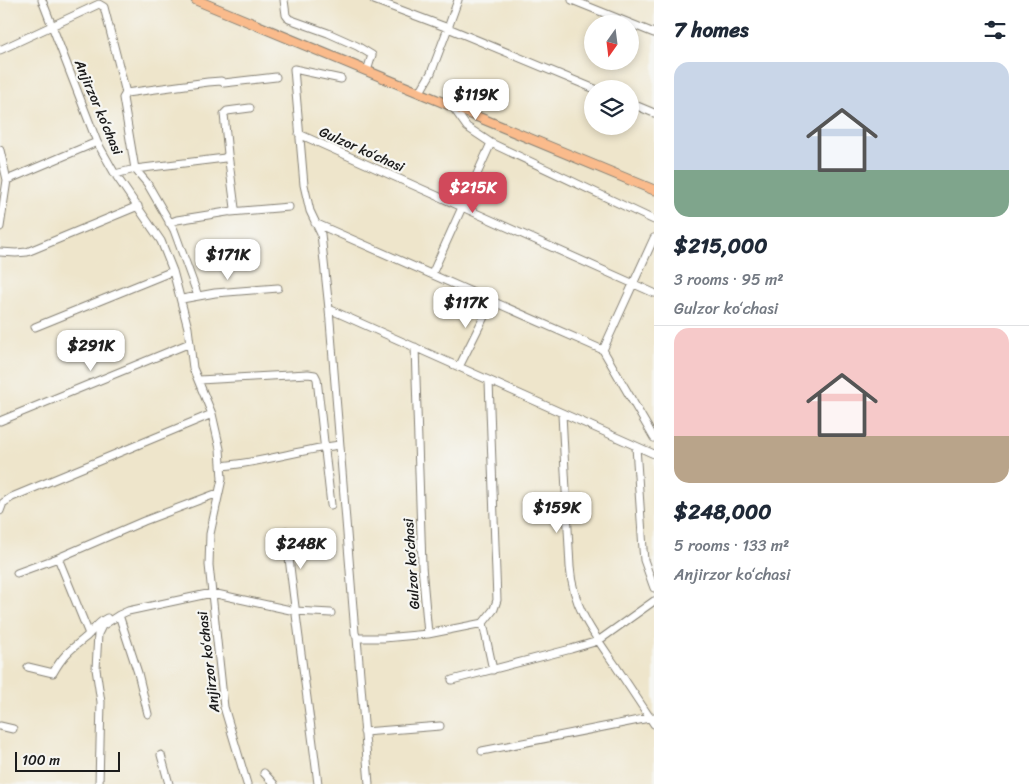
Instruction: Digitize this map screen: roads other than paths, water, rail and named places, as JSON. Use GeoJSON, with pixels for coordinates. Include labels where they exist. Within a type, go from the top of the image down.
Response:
{"type":"FeatureCollection","features":[{"type":"Feature","properties":{"kind":"main road"},"geometry":{"type":"LineString","coordinates":[[196,0],[654,190]]}},
{"type":"Feature","properties":{"kind":"street","name":"Anjirzor koʻchasi"},"geometry":{"type":"LineString","coordinates":[[42,0],[97,142],[115,174],[161,241],[182,299],[193,368],[212,414],[221,466],[222,479],[210,534],[209,566],[224,707],[247,784]]}},
{"type":"Feature","properties":{"kind":"street"},"geometry":{"type":"LineString","coordinates":[[284,0],[288,19],[328,33],[372,55],[367,71]]}},
{"type":"Feature","properties":{"kind":"street"},"geometry":{"type":"LineString","coordinates":[[374,0],[448,28],[584,84]]}},
{"type":"Feature","properties":{"kind":"street"},"geometry":{"type":"LineString","coordinates":[[420,92],[431,73],[458,0]]}},
{"type":"Feature","properties":{"kind":"street"},"geometry":{"type":"LineString","coordinates":[[572,0],[654,33]]}},
{"type":"Feature","properties":{"kind":"street"},"geometry":{"type":"LineString","coordinates":[[0,50],[99,4],[104,8],[126,93],[124,98],[135,169],[146,183],[174,230],[198,296]]}},
{"type":"Feature","properties":{"kind":"street","name":"Gulzor koʻchasi"},"geometry":{"type":"LineString","coordinates":[[341,79],[294,69],[304,186],[310,211],[321,234],[329,309],[339,446],[370,784]]}},
{"type":"Feature","properties":{"kind":"street"},"geometry":{"type":"LineString","coordinates":[[126,93],[208,82],[221,81],[224,83],[276,77]]}},
{"type":"Feature","properties":{"kind":"street"},"geometry":{"type":"LineString","coordinates":[[452,106],[467,127],[492,143],[654,220]]}},
{"type":"Feature","properties":{"kind":"street"},"geometry":{"type":"LineString","coordinates":[[639,107],[654,113]]}},
{"type":"Feature","properties":{"kind":"street"},"geometry":{"type":"LineString","coordinates":[[231,212],[235,208],[224,114],[228,111],[250,108]]}},
{"type":"Feature","properties":{"kind":"street","name":"Gulzor koʻchasi"},"geometry":{"type":"LineString","coordinates":[[300,134],[654,294]]}},
{"type":"Feature","properties":{"kind":"street"},"geometry":{"type":"LineString","coordinates":[[7,180],[97,142]]}},
{"type":"Feature","properties":{"kind":"street"},"geometry":{"type":"LineString","coordinates":[[432,274],[464,208],[492,143]]}},
{"type":"Feature","properties":{"kind":"street"},"geometry":{"type":"LineString","coordinates":[[0,150],[7,180],[0,228]]}},
{"type":"Feature","properties":{"kind":"street"},"geometry":{"type":"LineString","coordinates":[[115,174],[135,169],[225,158],[228,154]]}},
{"type":"Feature","properties":{"kind":"street"},"geometry":{"type":"LineString","coordinates":[[0,252],[26,252],[138,206]]}},
{"type":"Feature","properties":{"kind":"street"},"geometry":{"type":"LineString","coordinates":[[169,223],[177,220],[231,212],[289,206]]}},
{"type":"Feature","properties":{"kind":"street"},"geometry":{"type":"LineString","coordinates":[[315,223],[603,350],[654,438]]}},
{"type":"Feature","properties":{"kind":"street"},"geometry":{"type":"LineString","coordinates":[[603,350],[654,238]]}},
{"type":"Feature","properties":{"kind":"street"},"geometry":{"type":"LineString","coordinates":[[35,327],[173,271]]}},
{"type":"Feature","properties":{"kind":"street"},"geometry":{"type":"LineString","coordinates":[[182,299],[278,288]]}},
{"type":"Feature","properties":{"kind":"street"},"geometry":{"type":"LineString","coordinates":[[459,367],[492,301]]}},
{"type":"Feature","properties":{"kind":"street"},"geometry":{"type":"LineString","coordinates":[[329,309],[654,454]]}},
{"type":"Feature","properties":{"kind":"street"},"geometry":{"type":"LineString","coordinates":[[0,421],[190,344]]}},
{"type":"Feature","properties":{"kind":"street","name":"Gulzor koʻchasi"},"geometry":{"type":"LineString","coordinates":[[415,348],[422,566],[428,634]]}},
{"type":"Feature","properties":{"kind":"street"},"geometry":{"type":"LineString","coordinates":[[199,380],[312,374],[317,379],[331,504]]}},
{"type":"Feature","properties":{"kind":"street"},"geometry":{"type":"LineString","coordinates":[[357,638],[384,638],[428,634],[483,623],[494,609],[497,600],[489,381]]}},
{"type":"Feature","properties":{"kind":"street"},"geometry":{"type":"LineString","coordinates":[[0,510],[4,503],[12,497],[212,414]]}},
{"type":"Feature","properties":{"kind":"street"},"geometry":{"type":"LineString","coordinates":[[482,751],[653,720],[632,694],[584,619],[576,602],[571,584],[562,414]]}},
{"type":"Feature","properties":{"kind":"street"},"geometry":{"type":"LineString","coordinates":[[221,466],[339,446]]}},
{"type":"Feature","properties":{"kind":"street"},"geometry":{"type":"LineString","coordinates":[[636,447],[642,549],[654,588]]}},
{"type":"Feature","properties":{"kind":"street"},"geometry":{"type":"LineString","coordinates":[[17,573],[218,493]]}},
{"type":"Feature","properties":{"kind":"street"},"geometry":{"type":"LineString","coordinates":[[286,531],[318,784]]}},
{"type":"Feature","properties":{"kind":"street"},"geometry":{"type":"LineString","coordinates":[[58,558],[89,634]]}},
{"type":"Feature","properties":{"kind":"street","name":"Anjirzor koʻchasi"},"geometry":{"type":"LineString","coordinates":[[212,593],[295,611],[331,613]]}},
{"type":"Feature","properties":{"kind":"street"},"geometry":{"type":"LineString","coordinates":[[99,784],[101,702],[96,655],[100,629],[117,616],[128,611],[212,593]]}},
{"type":"Feature","properties":{"kind":"street"},"geometry":{"type":"LineString","coordinates":[[452,680],[598,641],[654,601]]}},
{"type":"Feature","properties":{"kind":"street"},"geometry":{"type":"LineString","coordinates":[[28,667],[53,674],[61,659],[74,645],[89,634],[98,623],[117,616]]}},
{"type":"Feature","properties":{"kind":"street"},"geometry":{"type":"LineString","coordinates":[[117,616],[138,673],[148,714]]}},
{"type":"Feature","properties":{"kind":"street"},"geometry":{"type":"LineString","coordinates":[[483,623],[493,670]]}},
{"type":"Feature","properties":{"kind":"street"},"geometry":{"type":"LineString","coordinates":[[0,726],[13,729]]}},
{"type":"Feature","properties":{"kind":"street"},"geometry":{"type":"LineString","coordinates":[[364,732],[440,726]]}},
{"type":"Feature","properties":{"kind":"street"},"geometry":{"type":"LineString","coordinates":[[161,755],[169,784]]}},
{"type":"Feature","properties":{"kind":"street"},"geometry":{"type":"LineString","coordinates":[[264,773],[274,784]]}}]}
